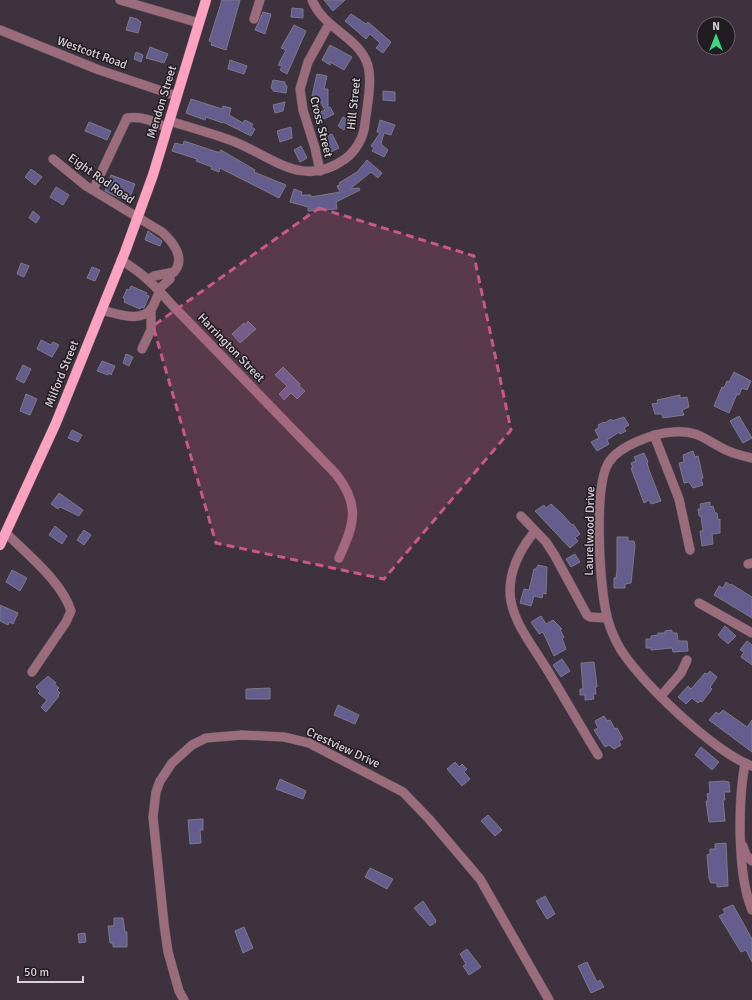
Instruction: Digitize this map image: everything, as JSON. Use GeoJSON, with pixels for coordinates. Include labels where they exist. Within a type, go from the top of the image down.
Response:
{"type":"FeatureCollection","features":[{"type":"Feature","properties":{"kind":"main road","name":"Mendon Street"},"geometry":{"type":"LineString","coordinates":[[139,214],[206,0]]}},
{"type":"Feature","properties":{"kind":"main road","name":"Milford Street"},"geometry":{"type":"LineString","coordinates":[[0,545],[45,450],[139,214]]}},
{"type":"Feature","properties":{"kind":"street"},"geometry":{"type":"LineString","coordinates":[[120,0],[199,23]]}},
{"type":"Feature","properties":{"kind":"street"},"geometry":{"type":"LineString","coordinates":[[254,19],[260,0]]}},
{"type":"Feature","properties":{"kind":"street","name":"Hill Street"},"geometry":{"type":"LineString","coordinates":[[93,190],[127,118],[148,118],[231,140],[289,169],[311,172],[320,171],[339,163],[350,155],[357,146],[365,126],[369,85],[368,65],[365,57],[357,47],[321,17],[312,0]]}},
{"type":"Feature","properties":{"kind":"street","name":"Cross Street"},"geometry":{"type":"LineString","coordinates":[[320,171],[315,148],[303,110],[300,89],[308,62],[329,24]]}},
{"type":"Feature","properties":{"kind":"street","name":"Westcott Road"},"geometry":{"type":"LineString","coordinates":[[0,30],[99,70],[177,96]]}},
{"type":"Feature","properties":{"kind":"street","name":"Eight Rod Road"},"geometry":{"type":"LineString","coordinates":[[53,159],[93,190],[139,214],[162,232],[177,250],[179,265],[174,272],[170,274]]}},
{"type":"Feature","properties":{"kind":"street","name":"Harrington Street"},"geometry":{"type":"LineString","coordinates":[[121,260],[149,279],[345,486],[352,504],[353,521],[339,558]]}},
{"type":"Feature","properties":{"kind":"street"},"geometry":{"type":"LineString","coordinates":[[142,349],[151,330],[151,309],[159,290],[170,278],[170,274],[154,276],[149,279]]}},
{"type":"Feature","properties":{"kind":"street"},"geometry":{"type":"LineString","coordinates":[[102,310],[142,316],[151,309]]}},
{"type":"Feature","properties":{"kind":"street","name":"Laurelwood Drive"},"geometry":{"type":"LineString","coordinates":[[748,764],[726,753],[708,740],[641,676],[618,645],[607,618],[600,574],[600,513],[604,474],[608,463],[615,455],[638,441],[654,435],[672,432],[689,432],[702,435],[727,450],[752,458]]}},
{"type":"Feature","properties":{"kind":"street"},"geometry":{"type":"LineString","coordinates":[[654,435],[679,499],[690,550]]}},
{"type":"Feature","properties":{"kind":"street"},"geometry":{"type":"LineString","coordinates":[[521,516],[546,542],[556,556],[587,615],[590,617],[607,618]]}},
{"type":"Feature","properties":{"kind":"street"},"geometry":{"type":"LineString","coordinates":[[535,531],[525,543],[515,563],[510,592],[512,605],[523,630],[598,755]]}},
{"type":"Feature","properties":{"kind":"street"},"geometry":{"type":"LineString","coordinates":[[6,533],[36,562],[67,597],[71,611],[66,622],[32,672]]}},
{"type":"Feature","properties":{"kind":"street"},"geometry":{"type":"LineString","coordinates":[[699,603],[752,633]]}},
{"type":"Feature","properties":{"kind":"street"},"geometry":{"type":"LineString","coordinates":[[661,696],[681,673],[687,660]]}},
{"type":"Feature","properties":{"kind":"street","name":"Crestview Drive"},"geometry":{"type":"LineString","coordinates":[[184,1000],[179,991],[168,952],[164,924],[153,817],[156,792],[165,772],[172,762],[192,745],[206,738],[242,735],[284,737],[309,743],[403,792],[430,819],[480,879],[549,1000]]}},
{"type":"Feature","properties":{"kind":"street"},"geometry":{"type":"LineString","coordinates":[[748,764],[742,786],[741,843],[742,873],[748,900],[752,910]]}},
{"type":"Feature","properties":{"kind":"street"},"geometry":{"type":"LineString","coordinates":[[741,843],[746,855],[752,861]]}},
{"type":"Feature","properties":{"kind":"highlighted area"},"geometry":{"type":"Polygon","coordinates":[[[319,208],[474,256],[511,430],[384,579],[216,543],[153,326],[319,208]]]}},
{"type":"Feature","properties":{"kind":"building"},"geometry":{"type":"Polygon","coordinates":[[[222,0],[240,0],[226,50],[211,45],[212,42],[209,41],[222,0]]]}},
{"type":"Feature","properties":{"kind":"building"},"geometry":{"type":"Polygon","coordinates":[[[324,0],[345,0],[333,11],[324,0]]]}},
{"type":"Feature","properties":{"kind":"building"},"geometry":{"type":"Polygon","coordinates":[[[292,8],[303,9],[303,18],[291,17],[292,8]]]}},
{"type":"Feature","properties":{"kind":"building"},"geometry":{"type":"Polygon","coordinates":[[[263,12],[271,14],[265,34],[255,30],[263,12]]]}},
{"type":"Feature","properties":{"kind":"building"},"geometry":{"type":"Polygon","coordinates":[[[351,14],[366,24],[368,22],[391,42],[383,53],[376,48],[380,43],[370,34],[366,39],[345,21],[351,14]]]}},
{"type":"Feature","properties":{"kind":"building"},"geometry":{"type":"Polygon","coordinates":[[[130,17],[141,22],[138,33],[126,30],[130,17]]]}},
{"type":"Feature","properties":{"kind":"building"},"geometry":{"type":"Polygon","coordinates":[[[294,25],[306,31],[287,74],[280,70],[282,66],[278,65],[286,50],[281,48],[294,25]]]}},
{"type":"Feature","properties":{"kind":"building"},"geometry":{"type":"Polygon","coordinates":[[[330,45],[352,57],[344,70],[330,62],[330,65],[322,60],[330,45]]]}},
{"type":"Feature","properties":{"kind":"building"},"geometry":{"type":"Polygon","coordinates":[[[150,47],[168,54],[164,63],[146,58],[150,47]]]}},
{"type":"Feature","properties":{"kind":"building"},"geometry":{"type":"Polygon","coordinates":[[[136,52],[143,55],[141,62],[134,59],[136,52]]]}},
{"type":"Feature","properties":{"kind":"building"},"geometry":{"type":"Polygon","coordinates":[[[230,60],[247,66],[244,74],[228,69],[230,60]]]}},
{"type":"Feature","properties":{"kind":"building"},"geometry":{"type":"Polygon","coordinates":[[[317,74],[327,76],[324,89],[328,89],[328,108],[330,107],[334,114],[324,119],[318,113],[325,110],[318,98],[312,96],[317,74]]]}},
{"type":"Feature","properties":{"kind":"building"},"geometry":{"type":"Polygon","coordinates":[[[273,80],[285,82],[285,85],[287,86],[286,93],[273,91],[271,88],[273,80]]]}},
{"type":"Feature","properties":{"kind":"building"},"geometry":{"type":"Polygon","coordinates":[[[383,91],[395,92],[395,101],[383,100],[383,91]]]}},
{"type":"Feature","properties":{"kind":"building"},"geometry":{"type":"Polygon","coordinates":[[[191,99],[222,109],[223,106],[231,108],[229,115],[243,123],[245,120],[253,124],[251,127],[255,129],[251,136],[223,122],[206,117],[205,120],[186,113],[191,99]]]}},
{"type":"Feature","properties":{"kind":"building"},"geometry":{"type":"Polygon","coordinates":[[[285,102],[283,111],[275,113],[273,105],[285,102]]]}},
{"type":"Feature","properties":{"kind":"building"},"geometry":{"type":"Polygon","coordinates":[[[343,117],[353,122],[349,129],[346,128],[344,130],[338,126],[343,117]]]}},
{"type":"Feature","properties":{"kind":"building"},"geometry":{"type":"Polygon","coordinates":[[[380,120],[395,125],[391,135],[384,133],[381,144],[388,150],[384,157],[372,151],[374,148],[371,146],[380,133],[377,132],[380,120]]]}},
{"type":"Feature","properties":{"kind":"building"},"geometry":{"type":"Polygon","coordinates":[[[89,122],[111,131],[107,140],[85,131],[89,122]]]}},
{"type":"Feature","properties":{"kind":"building"},"geometry":{"type":"Polygon","coordinates":[[[291,127],[292,138],[280,142],[277,131],[291,127]]]}},
{"type":"Feature","properties":{"kind":"building"},"geometry":{"type":"Polygon","coordinates":[[[332,134],[339,148],[331,152],[324,137],[332,134]]]}},
{"type":"Feature","properties":{"kind":"building"},"geometry":{"type":"Polygon","coordinates":[[[184,141],[217,152],[220,152],[221,150],[255,170],[254,172],[286,185],[279,198],[220,168],[219,172],[211,169],[212,167],[196,161],[197,159],[172,151],[175,143],[183,145],[184,141]]]}},
{"type":"Feature","properties":{"kind":"building"},"geometry":{"type":"Polygon","coordinates":[[[301,146],[307,158],[300,162],[294,150],[301,146]]]}},
{"type":"Feature","properties":{"kind":"building"},"geometry":{"type":"Polygon","coordinates":[[[367,160],[382,173],[378,178],[371,172],[350,189],[359,188],[360,190],[336,202],[337,209],[308,211],[308,207],[290,202],[294,189],[302,192],[301,195],[311,195],[311,197],[340,192],[337,186],[340,185],[339,183],[357,172],[367,160]]]}},
{"type":"Feature","properties":{"kind":"building"},"geometry":{"type":"Polygon","coordinates":[[[31,169],[42,177],[35,185],[25,177],[31,169]]]}},
{"type":"Feature","properties":{"kind":"building"},"geometry":{"type":"Polygon","coordinates":[[[111,175],[135,184],[128,202],[105,191],[111,175]]]}},
{"type":"Feature","properties":{"kind":"building"},"geometry":{"type":"Polygon","coordinates":[[[56,187],[69,195],[63,205],[50,197],[56,187]]]}},
{"type":"Feature","properties":{"kind":"building"},"geometry":{"type":"Polygon","coordinates":[[[33,211],[40,217],[36,223],[29,218],[33,211]]]}},
{"type":"Feature","properties":{"kind":"building"},"geometry":{"type":"Polygon","coordinates":[[[148,231],[162,241],[160,246],[145,240],[148,231]]]}},
{"type":"Feature","properties":{"kind":"building"},"geometry":{"type":"Polygon","coordinates":[[[21,263],[29,266],[24,277],[17,274],[21,263]]]}},
{"type":"Feature","properties":{"kind":"building"},"geometry":{"type":"Polygon","coordinates":[[[92,267],[100,270],[95,281],[87,278],[92,267]]]}},
{"type":"Feature","properties":{"kind":"building"},"geometry":{"type":"Polygon","coordinates":[[[131,286],[147,293],[146,295],[149,296],[144,308],[141,307],[140,309],[124,302],[125,299],[123,298],[127,289],[129,290],[131,286]]]}},
{"type":"Feature","properties":{"kind":"building"},"geometry":{"type":"Polygon","coordinates":[[[248,321],[256,329],[240,343],[232,334],[244,323],[245,325],[248,321]]]}},
{"type":"Feature","properties":{"kind":"building"},"geometry":{"type":"Polygon","coordinates":[[[41,340],[51,345],[53,342],[59,345],[52,357],[37,349],[41,340]]]}},
{"type":"Feature","properties":{"kind":"building"},"geometry":{"type":"Polygon","coordinates":[[[126,354],[133,357],[129,366],[123,363],[126,354]]]}},
{"type":"Feature","properties":{"kind":"building"},"geometry":{"type":"Polygon","coordinates":[[[102,361],[115,366],[111,375],[109,373],[108,375],[97,371],[102,361]]]}},
{"type":"Feature","properties":{"kind":"building"},"geometry":{"type":"Polygon","coordinates":[[[23,365],[31,369],[24,383],[16,379],[23,365]]]}},
{"type":"Feature","properties":{"kind":"building"},"geometry":{"type":"Polygon","coordinates":[[[283,367],[305,391],[297,399],[291,393],[284,400],[279,394],[287,386],[275,375],[283,367]]]}},
{"type":"Feature","properties":{"kind":"building"},"geometry":{"type":"Polygon","coordinates":[[[734,372],[751,381],[747,390],[742,388],[739,395],[737,394],[729,413],[714,406],[722,387],[724,388],[727,381],[729,382],[734,372]]]}},
{"type":"Feature","properties":{"kind":"building"},"geometry":{"type":"Polygon","coordinates":[[[26,394],[37,399],[30,415],[20,411],[26,394]]]}},
{"type":"Feature","properties":{"kind":"building"},"geometry":{"type":"Polygon","coordinates":[[[680,395],[680,398],[687,397],[689,407],[682,410],[684,415],[663,418],[662,414],[655,414],[652,404],[658,403],[657,400],[680,395]]]}},
{"type":"Feature","properties":{"kind":"building"},"geometry":{"type":"Polygon","coordinates":[[[739,416],[752,438],[743,443],[730,421],[739,416]]]}},
{"type":"Feature","properties":{"kind":"building"},"geometry":{"type":"Polygon","coordinates":[[[624,417],[629,425],[624,428],[626,431],[620,434],[619,432],[607,440],[609,444],[597,451],[591,442],[599,438],[595,430],[599,427],[598,425],[611,419],[612,421],[624,417]]]}},
{"type":"Feature","properties":{"kind":"building"},"geometry":{"type":"Polygon","coordinates":[[[72,430],[82,435],[78,442],[68,438],[72,430]]]}},
{"type":"Feature","properties":{"kind":"building"},"geometry":{"type":"Polygon","coordinates":[[[693,451],[695,457],[698,456],[703,485],[693,488],[689,482],[684,483],[679,463],[684,462],[683,455],[693,451]]]}},
{"type":"Feature","properties":{"kind":"building"},"geometry":{"type":"Polygon","coordinates":[[[644,453],[661,501],[651,504],[649,500],[644,503],[631,468],[633,468],[631,463],[636,461],[634,457],[644,453]]]}},
{"type":"Feature","properties":{"kind":"building"},"geometry":{"type":"Polygon","coordinates":[[[59,493],[83,510],[79,516],[60,507],[58,509],[51,504],[59,493]]]}},
{"type":"Feature","properties":{"kind":"building"},"geometry":{"type":"Polygon","coordinates":[[[710,502],[710,507],[713,506],[715,513],[717,513],[718,520],[720,519],[720,533],[712,534],[713,544],[702,546],[700,531],[703,531],[701,516],[699,516],[698,509],[701,509],[700,504],[710,502]]]}},
{"type":"Feature","properties":{"kind":"building"},"geometry":{"type":"Polygon","coordinates":[[[551,504],[572,525],[573,524],[580,534],[575,538],[578,541],[570,548],[535,511],[544,505],[546,508],[551,504]]]}},
{"type":"Feature","properties":{"kind":"building"},"geometry":{"type":"Polygon","coordinates":[[[55,526],[67,536],[62,544],[49,535],[55,526]]]}},
{"type":"Feature","properties":{"kind":"building"},"geometry":{"type":"Polygon","coordinates":[[[84,530],[91,535],[84,545],[77,540],[84,530]]]}},
{"type":"Feature","properties":{"kind":"building"},"geometry":{"type":"Polygon","coordinates":[[[617,537],[628,537],[628,541],[634,541],[635,546],[631,583],[625,584],[625,588],[614,588],[614,578],[616,578],[617,570],[617,537]]]}},
{"type":"Feature","properties":{"kind":"building"},"geometry":{"type":"Polygon","coordinates":[[[575,554],[580,562],[571,567],[566,559],[575,554]]]}},
{"type":"Feature","properties":{"kind":"building"},"geometry":{"type":"Polygon","coordinates":[[[538,565],[547,567],[546,594],[543,593],[542,598],[534,596],[531,606],[520,603],[524,589],[529,590],[534,569],[536,569],[538,565]]]}},
{"type":"Feature","properties":{"kind":"building"},"geometry":{"type":"Polygon","coordinates":[[[12,570],[27,578],[20,591],[6,582],[12,570]]]}},
{"type":"Feature","properties":{"kind":"building"},"geometry":{"type":"Polygon","coordinates":[[[726,582],[752,597],[752,618],[714,595],[719,586],[723,588],[726,582]]]}},
{"type":"Feature","properties":{"kind":"building"},"geometry":{"type":"Polygon","coordinates":[[[0,605],[18,613],[13,624],[9,622],[8,625],[0,621],[0,605]]]}},
{"type":"Feature","properties":{"kind":"building"},"geometry":{"type":"Polygon","coordinates":[[[541,616],[546,624],[553,620],[562,629],[560,630],[564,637],[562,638],[566,649],[554,656],[543,632],[539,634],[531,622],[541,616]]]}},
{"type":"Feature","properties":{"kind":"building"},"geometry":{"type":"Polygon","coordinates":[[[725,626],[736,636],[728,644],[718,635],[725,626]]]}},
{"type":"Feature","properties":{"kind":"building"},"geometry":{"type":"Polygon","coordinates":[[[672,630],[672,633],[677,633],[678,641],[687,641],[688,651],[673,652],[672,648],[651,650],[651,648],[646,648],[646,639],[651,639],[651,636],[658,635],[658,633],[665,633],[665,631],[672,630]]]}},
{"type":"Feature","properties":{"kind":"building"},"geometry":{"type":"Polygon","coordinates":[[[747,641],[752,645],[752,665],[741,657],[744,652],[740,650],[747,641]]]}},
{"type":"Feature","properties":{"kind":"building"},"geometry":{"type":"Polygon","coordinates":[[[562,659],[570,671],[561,677],[553,665],[562,659]]]}},
{"type":"Feature","properties":{"kind":"building"},"geometry":{"type":"Polygon","coordinates":[[[594,662],[597,687],[595,687],[596,694],[593,694],[594,699],[585,700],[585,695],[580,695],[580,689],[583,689],[581,663],[594,662]]]}},
{"type":"Feature","properties":{"kind":"building"},"geometry":{"type":"Polygon","coordinates":[[[710,671],[717,677],[710,687],[712,689],[702,702],[700,701],[698,703],[692,698],[686,704],[678,697],[688,686],[691,689],[705,673],[707,674],[710,671]]]}},
{"type":"Feature","properties":{"kind":"building"},"geometry":{"type":"Polygon","coordinates":[[[48,676],[56,683],[54,684],[59,688],[57,690],[60,693],[46,712],[41,707],[47,700],[38,693],[40,691],[36,687],[48,676]]]}},
{"type":"Feature","properties":{"kind":"building"},"geometry":{"type":"Polygon","coordinates":[[[270,688],[270,699],[246,699],[246,689],[270,688]]]}},
{"type":"Feature","properties":{"kind":"building"},"geometry":{"type":"Polygon","coordinates":[[[338,705],[359,715],[355,724],[334,715],[338,705]]]}},
{"type":"Feature","properties":{"kind":"building"},"geometry":{"type":"Polygon","coordinates":[[[723,710],[747,727],[752,720],[752,752],[709,720],[716,712],[719,714],[723,710]]]}},
{"type":"Feature","properties":{"kind":"building"},"geometry":{"type":"Polygon","coordinates":[[[604,716],[607,721],[610,720],[615,729],[617,728],[623,739],[619,741],[621,745],[614,749],[609,745],[605,747],[594,730],[598,728],[595,721],[604,716]]]}},
{"type":"Feature","properties":{"kind":"building"},"geometry":{"type":"Polygon","coordinates":[[[701,747],[719,762],[712,770],[695,755],[701,747]]]}},
{"type":"Feature","properties":{"kind":"building"},"geometry":{"type":"Polygon","coordinates":[[[455,762],[459,767],[462,764],[467,769],[464,772],[470,779],[462,786],[447,769],[455,762]]]}},
{"type":"Feature","properties":{"kind":"building"},"geometry":{"type":"Polygon","coordinates":[[[280,779],[306,791],[303,799],[276,789],[280,779]]]}},
{"type":"Feature","properties":{"kind":"building"},"geometry":{"type":"Polygon","coordinates":[[[709,782],[729,782],[730,792],[724,792],[725,800],[723,800],[725,821],[709,822],[706,801],[708,801],[707,794],[710,793],[709,782]]]}},
{"type":"Feature","properties":{"kind":"building"},"geometry":{"type":"Polygon","coordinates":[[[488,815],[502,830],[495,836],[481,821],[488,815]]]}},
{"type":"Feature","properties":{"kind":"building"},"geometry":{"type":"Polygon","coordinates":[[[203,819],[203,830],[200,830],[201,843],[190,844],[188,820],[203,819]]]}},
{"type":"Feature","properties":{"kind":"building"},"geometry":{"type":"Polygon","coordinates":[[[726,843],[728,886],[717,887],[717,883],[711,883],[709,878],[707,855],[710,854],[710,849],[715,849],[715,844],[726,843]]]}},
{"type":"Feature","properties":{"kind":"building"},"geometry":{"type":"Polygon","coordinates":[[[370,868],[393,879],[387,889],[365,877],[370,868]]]}},
{"type":"Feature","properties":{"kind":"building"},"geometry":{"type":"Polygon","coordinates":[[[545,896],[555,914],[547,919],[536,901],[545,896]]]}},
{"type":"Feature","properties":{"kind":"building"},"geometry":{"type":"Polygon","coordinates":[[[423,901],[436,922],[430,926],[414,908],[423,901]]]}},
{"type":"Feature","properties":{"kind":"building"},"geometry":{"type":"Polygon","coordinates":[[[733,905],[752,939],[752,962],[746,950],[741,952],[719,916],[725,913],[723,909],[733,905]]]}},
{"type":"Feature","properties":{"kind":"building"},"geometry":{"type":"Polygon","coordinates":[[[114,918],[123,918],[125,932],[127,932],[127,947],[113,947],[113,943],[110,943],[108,926],[114,926],[114,918]]]}},
{"type":"Feature","properties":{"kind":"building"},"geometry":{"type":"Polygon","coordinates":[[[244,927],[253,948],[243,953],[235,931],[244,927]]]}},
{"type":"Feature","properties":{"kind":"building"},"geometry":{"type":"Polygon","coordinates":[[[85,933],[86,942],[79,943],[78,934],[85,933]]]}},
{"type":"Feature","properties":{"kind":"building"},"geometry":{"type":"Polygon","coordinates":[[[467,949],[481,967],[469,975],[463,966],[466,964],[460,954],[467,949]]]}},
{"type":"Feature","properties":{"kind":"building"},"geometry":{"type":"Polygon","coordinates":[[[587,962],[597,982],[600,980],[604,987],[591,993],[578,966],[587,962]]]}}]}
